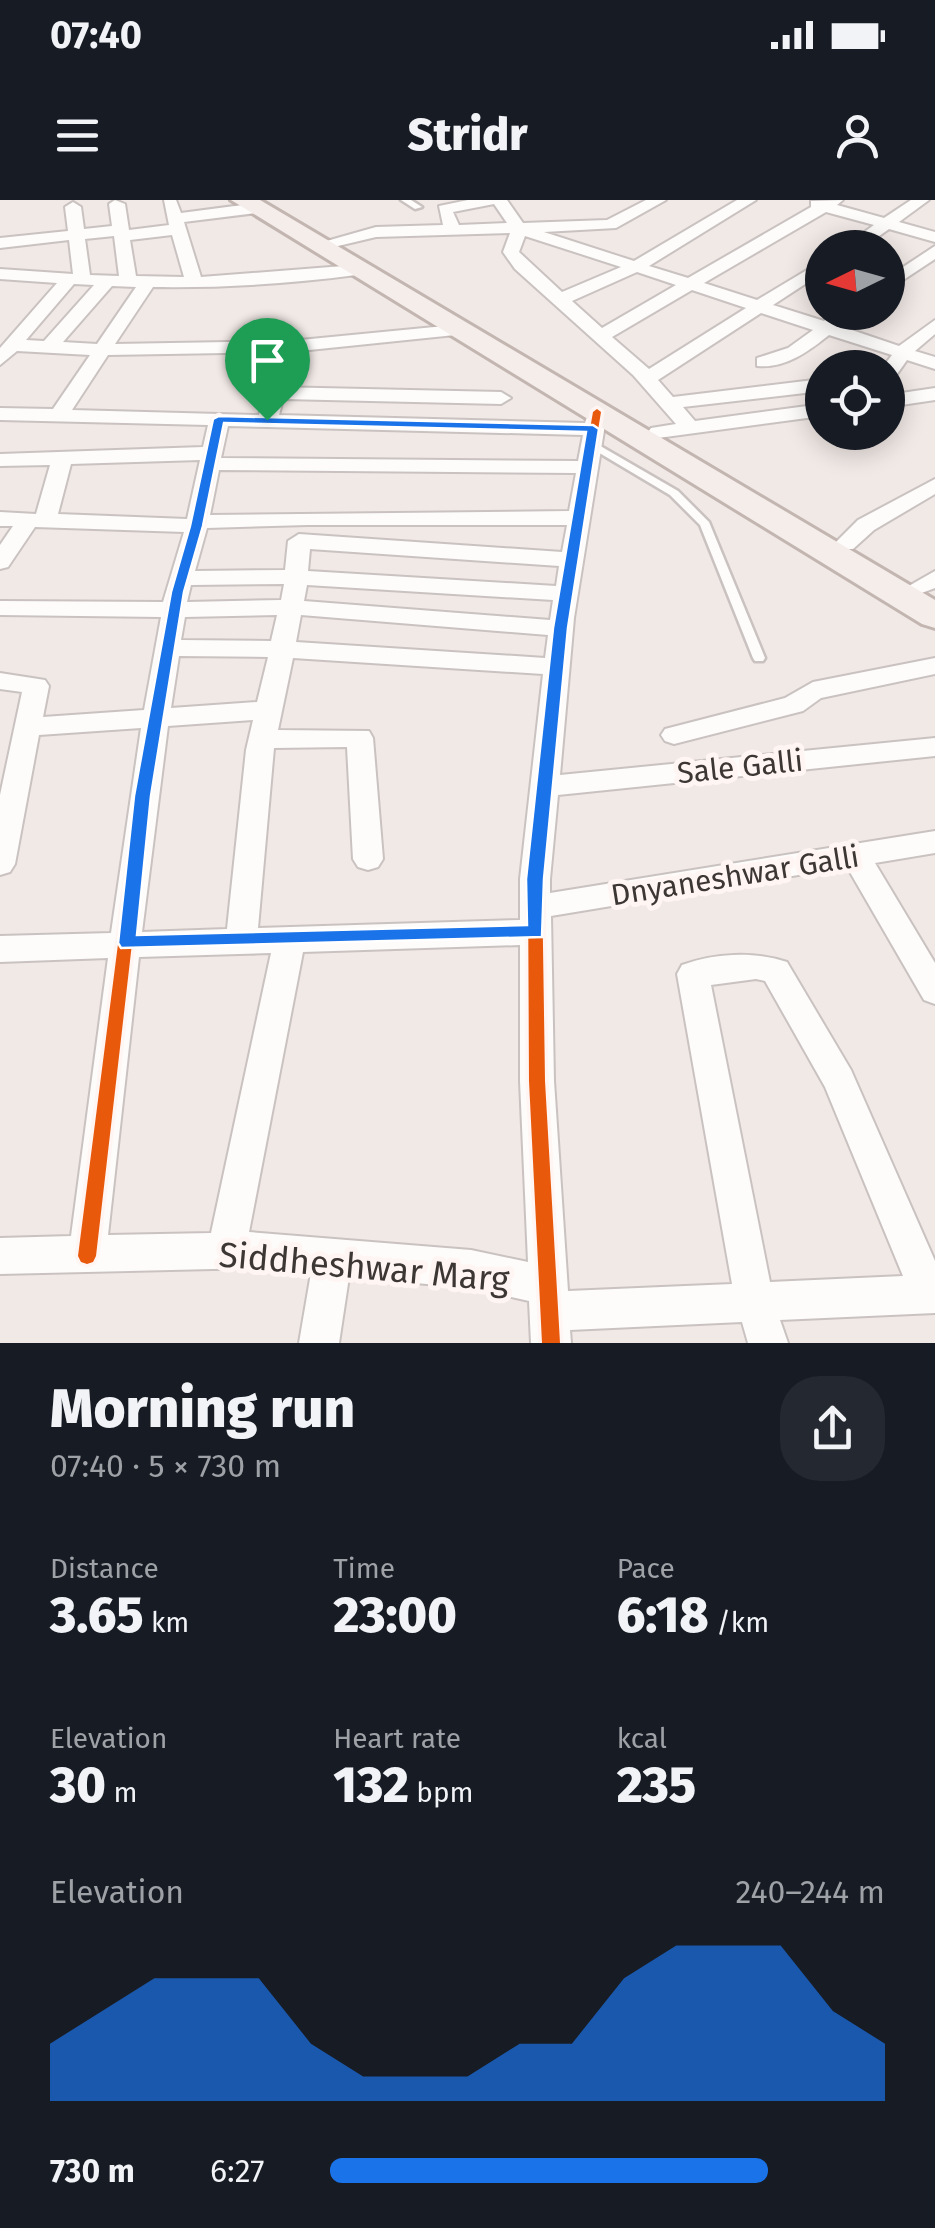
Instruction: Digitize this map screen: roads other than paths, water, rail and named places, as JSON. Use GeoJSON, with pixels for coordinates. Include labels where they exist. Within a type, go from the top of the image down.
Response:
{"type":"FeatureCollection","features":[{"type":"Feature","properties":{"kind":"main road"},"geometry":{"type":"LineString","coordinates":[[253,203],[658,432],[845,544],[930,587]]}},
{"type":"Feature","properties":{"kind":"main road"},"geometry":{"type":"LineString","coordinates":[[324,244],[356,270],[455,330],[591,438],[935,616]]}},
{"type":"Feature","properties":{"kind":"street"},"geometry":{"type":"LineString","coordinates":[[453,230],[444,209],[496,200],[520,229],[805,321]]}},
{"type":"Feature","properties":{"kind":"street"},"geometry":{"type":"LineString","coordinates":[[324,244],[376,232],[610,225],[658,200]]}},
{"type":"Feature","properties":{"kind":"street"},"geometry":{"type":"LineString","coordinates":[[560,298],[633,266],[748,200]]}},
{"type":"Feature","properties":{"kind":"street"},"geometry":{"type":"LineString","coordinates":[[802,200],[830,203],[935,238]]}},
{"type":"Feature","properties":{"kind":"street"},"geometry":{"type":"LineString","coordinates":[[877,230],[920,200]]}},
{"type":"Feature","properties":{"kind":"street"},"geometry":{"type":"LineString","coordinates":[[170,202],[196,284]]}},
{"type":"Feature","properties":{"kind":"street"},"geometry":{"type":"LineString","coordinates":[[0,243],[31,233],[121,233],[177,224],[253,203]]}},
{"type":"Feature","properties":{"kind":"street"},"geometry":{"type":"LineString","coordinates":[[602,335],[830,203]]}},
{"type":"Feature","properties":{"kind":"street"},"geometry":{"type":"LineString","coordinates":[[59,415],[104,352],[138,283],[121,233],[117,204]]}},
{"type":"Feature","properties":{"kind":"street"},"geometry":{"type":"LineString","coordinates":[[7,352],[76,279],[73,207]]}},
{"type":"Feature","properties":{"kind":"street"},"geometry":{"type":"LineString","coordinates":[[520,229],[512,252],[647,379],[690,427]]}},
{"type":"Feature","properties":{"kind":"street"},"geometry":{"type":"LineString","coordinates":[[31,233],[35,263]]}},
{"type":"Feature","properties":{"kind":"street"},"geometry":{"type":"LineString","coordinates":[[905,272],[935,251]]}},
{"type":"Feature","properties":{"kind":"street"},"geometry":{"type":"LineString","coordinates":[[0,297],[5,274],[196,284],[265,282],[356,270]]}},
{"type":"Feature","properties":{"kind":"street"},"geometry":{"type":"LineString","coordinates":[[647,379],[805,277]]}},
{"type":"Feature","properties":{"kind":"street"},"geometry":{"type":"LineString","coordinates":[[48,348],[107,282]]}},
{"type":"Feature","properties":{"kind":"street"},"geometry":{"type":"LineString","coordinates":[[905,351],[935,325]]}},
{"type":"Feature","properties":{"kind":"street"},"geometry":{"type":"LineString","coordinates":[[7,352],[48,348],[104,352],[336,346],[455,330]]}},
{"type":"Feature","properties":{"kind":"street"},"geometry":{"type":"LineString","coordinates":[[764,362],[795,352],[823,330]]}},
{"type":"Feature","properties":{"kind":"street"},"geometry":{"type":"LineString","coordinates":[[832,330],[894,350]]}},
{"type":"Feature","properties":{"kind":"street"},"geometry":{"type":"LineString","coordinates":[[905,354],[935,364]]}},
{"type":"Feature","properties":{"kind":"street"},"geometry":{"type":"LineString","coordinates":[[668,402],[805,387]]}},
{"type":"Feature","properties":{"kind":"street"},"geometry":{"type":"LineString","coordinates":[[267,420],[275,393],[501,398]]}},
{"type":"Feature","properties":{"kind":"street"},"geometry":{"type":"LineString","coordinates":[[905,399],[933,396]]}},
{"type":"Feature","properties":{"kind":"street"},"geometry":{"type":"LineString","coordinates":[[658,432],[805,412]]}},
{"type":"Feature","properties":{"kind":"street"},"geometry":{"type":"LineString","coordinates":[[0,414],[267,420],[591,438]]}},
{"type":"Feature","properties":{"kind":"street"},"geometry":{"type":"LineString","coordinates":[[87,1256],[143,796],[174,610],[219,419]]}},
{"type":"Feature","properties":{"kind":"street"},"geometry":{"type":"LineString","coordinates":[[0,460],[210,458],[591,438]]}},
{"type":"Feature","properties":{"kind":"street"},"geometry":{"type":"LineString","coordinates":[[550,1313],[537,1081],[536,919],[560,628],[591,438]]}},
{"type":"Feature","properties":{"kind":"street"},"geometry":{"type":"LineString","coordinates":[[0,562],[36,522],[62,460]]}},
{"type":"Feature","properties":{"kind":"street"},"geometry":{"type":"LineString","coordinates":[[845,544],[866,525],[935,485]]}},
{"type":"Feature","properties":{"kind":"street"},"geometry":{"type":"LineString","coordinates":[[0,519],[197,524],[326,518],[579,518]]}},
{"type":"Feature","properties":{"kind":"street"},"geometry":{"type":"LineString","coordinates":[[242,940],[263,739],[291,607],[299,542],[573,560]]}},
{"type":"Feature","properties":{"kind":"street"},"geometry":{"type":"LineString","coordinates":[[182,578],[296,577],[566,594]]}},
{"type":"Feature","properties":{"kind":"street"},"geometry":{"type":"LineString","coordinates":[[0,608],[291,607],[560,628]]}},
{"type":"Feature","properties":{"kind":"street"},"geometry":{"type":"LineString","coordinates":[[168,648],[282,650],[556,668]]}},
{"type":"Feature","properties":{"kind":"street"},"geometry":{"type":"LineString","coordinates":[[674,736],[794,705],[813,691],[935,666]]}},
{"type":"Feature","properties":{"kind":"street"},"geometry":{"type":"LineString","coordinates":[[0,682],[36,686],[28,727],[10,760],[2,846]]}},
{"type":"Feature","properties":{"kind":"street"},"geometry":{"type":"LineString","coordinates":[[28,727],[269,710]]}},
{"type":"Feature","properties":{"kind":"street"},"geometry":{"type":"LineString","coordinates":[[263,739],[360,738],[368,859]]}},
{"type":"Feature","properties":{"kind":"street","name":"Sale Galli"},"geometry":{"type":"LineString","coordinates":[[544,786],[935,748]]}},
{"type":"Feature","properties":{"kind":"street","name":"Dnyaneshwar Galli"},"geometry":{"type":"LineString","coordinates":[[0,949],[290,938],[536,919],[935,842]]}},
{"type":"Feature","properties":{"kind":"street"},"geometry":{"type":"LineString","coordinates":[[856,857],[935,991]]}},
{"type":"Feature","properties":{"kind":"street"},"geometry":{"type":"LineString","coordinates":[[226,1251],[290,938]]}},
{"type":"Feature","properties":{"kind":"street"},"geometry":{"type":"LineString","coordinates":[[768,1343],[755,1302],[693,974],[756,966],[776,971],[839,1081],[932,1295]]}},
{"type":"Feature","properties":{"kind":"street","name":"Siddheshwar Marg"},"geometry":{"type":"LineString","coordinates":[[0,1256],[226,1251],[471,1269],[550,1313],[932,1295]]}},
{"type":"Feature","properties":{"kind":"street"},"geometry":{"type":"LineString","coordinates":[[319,1343],[333,1257]]}},
{"type":"Feature","properties":{"kind":"lane"},"geometry":{"type":"LineString","coordinates":[[405,200],[418,207]]}},
{"type":"Feature","properties":{"kind":"lane"},"geometry":{"type":"LineString","coordinates":[[591,438],[674,493],[704,524],[759,658]]}}]}
